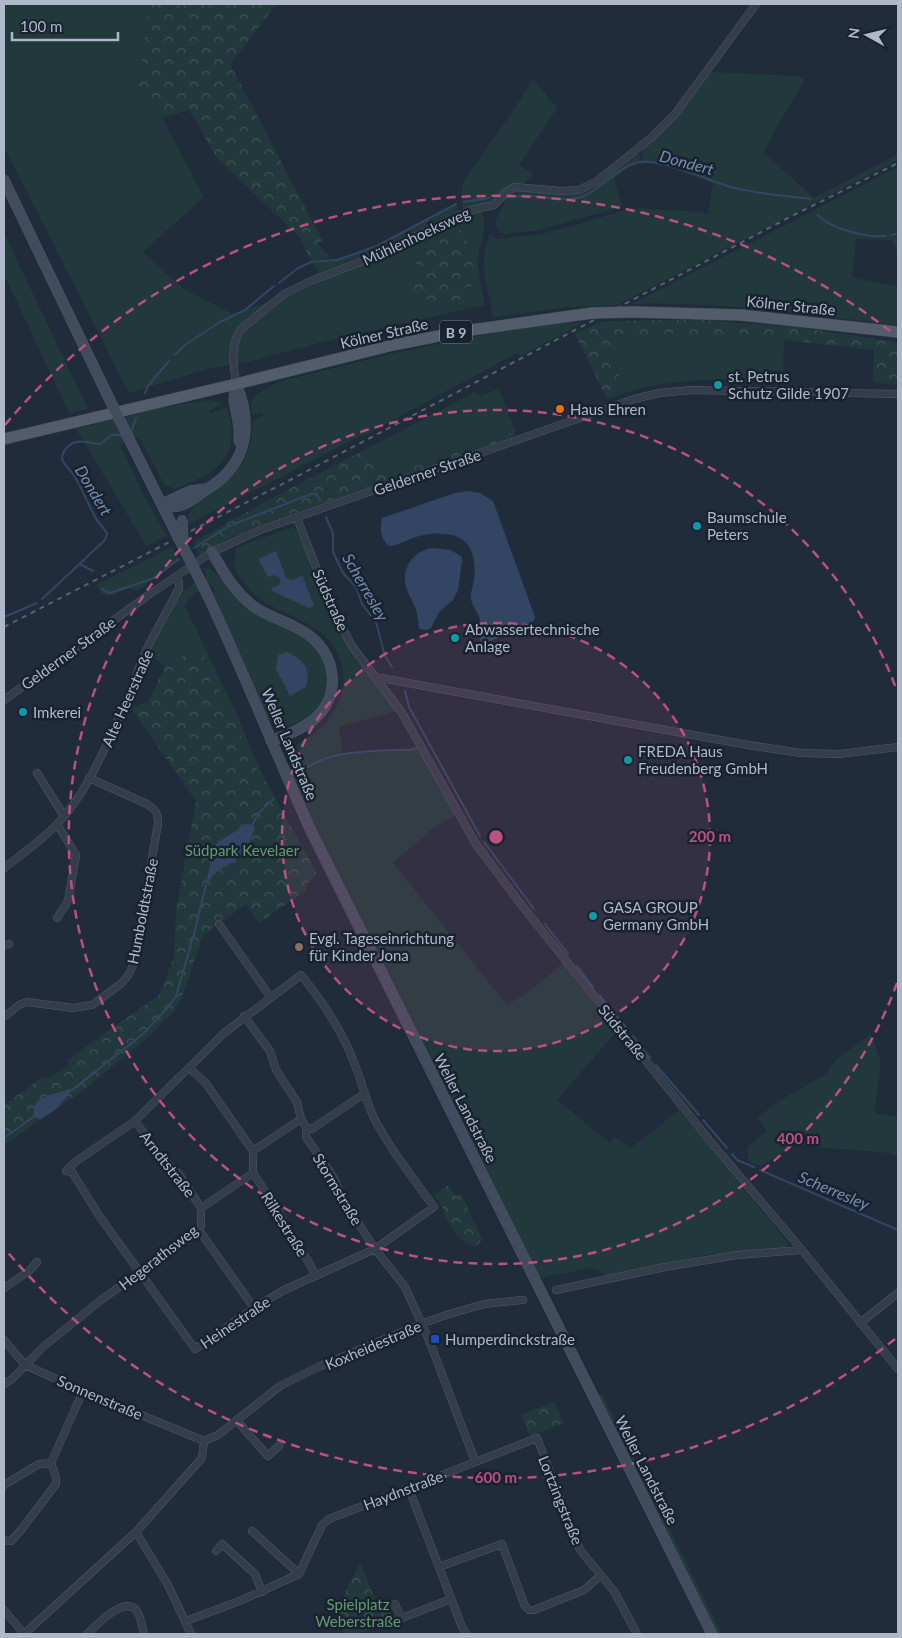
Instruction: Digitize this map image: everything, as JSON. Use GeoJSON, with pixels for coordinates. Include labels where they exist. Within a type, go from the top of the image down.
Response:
{"type":"FeatureCollection","features":[{"type":"Feature","properties":{"kind":"main road"},"geometry":{"type":"LineString","coordinates":[[4,180],[162,504],[177,522],[188,503],[229,472],[244,445],[246,424],[242,398],[236,384]]}},
{"type":"Feature","properties":{"kind":"main road","name":"Kölner Straße"},"geometry":{"type":"LineString","coordinates":[[4,439],[392,345],[464,331],[592,313],[634,312],[741,315],[898,332]]}},
{"type":"Feature","properties":{"kind":"main road"},"geometry":{"type":"LineString","coordinates":[[162,504],[190,492],[207,488]]}},
{"type":"Feature","properties":{"kind":"main road"},"geometry":{"type":"LineString","coordinates":[[162,504],[174,507],[188,503]]}},
{"type":"Feature","properties":{"kind":"main road","name":"Weller Landstraße"},"geometry":{"type":"LineString","coordinates":[[177,522],[185,551],[235,654],[271,742],[314,837],[712,1634]]}},
{"type":"Feature","properties":{"kind":"main road"},"geometry":{"type":"LineString","coordinates":[[212,552],[229,581],[244,598],[265,614],[308,635],[321,646],[330,661],[333,673],[332,690],[324,709],[304,727],[271,742]]}},
{"type":"Feature","properties":{"kind":"street","name":"Mühlenhoeksweg"},"geometry":{"type":"LineString","coordinates":[[236,384],[232,356],[236,336],[241,329],[284,294],[313,280],[363,261],[470,210],[494,205],[506,192],[516,187],[561,191],[579,190],[596,181],[652,137],[675,114],[756,4]]}},
{"type":"Feature","properties":{"kind":"street","name":"Gelderner Straße"},"geometry":{"type":"LineString","coordinates":[[4,700],[212,552],[251,534],[625,402],[659,392],[692,390],[898,394]]}},
{"type":"Feature","properties":{"kind":"street","name":"Südstraße"},"geometry":{"type":"LineString","coordinates":[[298,518],[333,611],[352,646],[402,713],[482,852],[523,907],[710,1141],[802,1250],[898,1369]]}},
{"type":"Feature","properties":{"kind":"street","name":"Alte Heerstraße"},"geometry":{"type":"LineString","coordinates":[[4,868],[57,824],[89,778],[133,687],[144,656],[179,588],[179,582],[176,577]]}},
{"type":"Feature","properties":{"kind":"street"},"geometry":{"type":"LineString","coordinates":[[375,677],[748,745],[802,753],[839,754],[898,747]]}},
{"type":"Feature","properties":{"kind":"street"},"geometry":{"type":"LineString","coordinates":[[37,773],[64,816]]}},
{"type":"Feature","properties":{"kind":"street","name":"Humboldtstraße"},"geometry":{"type":"LineString","coordinates":[[4,1017],[19,1005],[27,1002],[73,1008],[92,1005],[122,983],[130,974],[158,824],[158,814],[146,804],[89,778]]}},
{"type":"Feature","properties":{"kind":"street"},"geometry":{"type":"LineString","coordinates":[[57,824],[74,850],[76,860],[67,903],[57,918]]}},
{"type":"Feature","properties":{"kind":"street"},"geometry":{"type":"LineString","coordinates":[[219,924],[271,998]]}},
{"type":"Feature","properties":{"kind":"street","name":"Heinestraße"},"geometry":{"type":"LineString","coordinates":[[301,975],[318,996],[342,1033],[373,1116],[434,1207],[375,1249],[284,1290],[254,1308],[195,1349],[100,1217],[72,1172],[66,1171],[75,1162],[135,1121],[224,1033],[244,1016],[271,998],[301,975]]}},
{"type":"Feature","properties":{"kind":"street"},"geometry":{"type":"LineString","coordinates":[[244,1016],[270,1051],[276,1070],[297,1102],[301,1119],[306,1127],[312,1129],[365,1093]]}},
{"type":"Feature","properties":{"kind":"street"},"geometry":{"type":"LineString","coordinates":[[189,1068],[205,1082],[253,1151],[253,1173]]}},
{"type":"Feature","properties":{"kind":"street"},"geometry":{"type":"LineString","coordinates":[[253,1151],[301,1119]]}},
{"type":"Feature","properties":{"kind":"street","name":"Arndtstraße"},"geometry":{"type":"LineString","coordinates":[[135,1121],[164,1159],[179,1174],[201,1208]]}},
{"type":"Feature","properties":{"kind":"street","name":"Stormstraße"},"geometry":{"type":"LineString","coordinates":[[306,1127],[306,1136],[334,1178],[342,1198],[375,1249],[405,1287],[421,1324]]}},
{"type":"Feature","properties":{"kind":"street","name":"Hegerathsweg"},"geometry":{"type":"LineString","coordinates":[[4,1384],[12,1379],[43,1347],[95,1305],[199,1230],[201,1226],[201,1208],[253,1173]]}},
{"type":"Feature","properties":{"kind":"street","name":"Rilkestraße"},"geometry":{"type":"LineString","coordinates":[[253,1173],[280,1214],[288,1232],[316,1276]]}},
{"type":"Feature","properties":{"kind":"street"},"geometry":{"type":"LineString","coordinates":[[199,1230],[254,1308]]}},
{"type":"Feature","properties":{"kind":"street"},"geometry":{"type":"LineString","coordinates":[[556,1290],[665,1267],[736,1255],[802,1250]]}},
{"type":"Feature","properties":{"kind":"street"},"geometry":{"type":"LineString","coordinates":[[4,1288],[30,1271],[37,1262]]}},
{"type":"Feature","properties":{"kind":"street"},"geometry":{"type":"LineString","coordinates":[[860,1323],[898,1293]]}},
{"type":"Feature","properties":{"kind":"street","name":"Koxheidestraße"},"geometry":{"type":"LineString","coordinates":[[204,1441],[218,1435],[280,1386],[318,1368],[421,1324],[484,1304],[523,1300]]}},
{"type":"Feature","properties":{"kind":"street"},"geometry":{"type":"LineString","coordinates":[[421,1324],[429,1340],[475,1461]]}},
{"type":"Feature","properties":{"kind":"street","name":"Sonnenstraße"},"geometry":{"type":"LineString","coordinates":[[4,1340],[25,1364],[83,1391],[204,1441]]}},
{"type":"Feature","properties":{"kind":"street"},"geometry":{"type":"LineString","coordinates":[[4,1540],[11,1541],[56,1484],[52,1463],[83,1391]]}},
{"type":"Feature","properties":{"kind":"street"},"geometry":{"type":"LineString","coordinates":[[237,1421],[268,1456],[279,1446]]}},
{"type":"Feature","properties":{"kind":"street","name":"Haydnstraße"},"geometry":{"type":"LineString","coordinates":[[299,1574],[322,1526],[329,1519],[537,1438]]}},
{"type":"Feature","properties":{"kind":"street","name":"Lortzingstraße"},"geometry":{"type":"LineString","coordinates":[[537,1438],[580,1550],[614,1591],[635,1634]]}},
{"type":"Feature","properties":{"kind":"street"},"geometry":{"type":"LineString","coordinates":[[4,1610],[24,1634],[136,1532],[202,1458],[204,1441]]}},
{"type":"Feature","properties":{"kind":"street"},"geometry":{"type":"LineString","coordinates":[[4,1486],[39,1464],[52,1463]]}},
{"type":"Feature","properties":{"kind":"street"},"geometry":{"type":"LineString","coordinates":[[409,1489],[466,1634]]}},
{"type":"Feature","properties":{"kind":"street"},"geometry":{"type":"LineString","coordinates":[[186,1621],[262,1592],[299,1574],[252,1531]]}},
{"type":"Feature","properties":{"kind":"street"},"geometry":{"type":"LineString","coordinates":[[136,1532],[168,1585],[191,1634]]}},
{"type":"Feature","properties":{"kind":"street"},"geometry":{"type":"LineString","coordinates":[[216,1551],[222,1544],[255,1574],[262,1592]]}},
{"type":"Feature","properties":{"kind":"street"},"geometry":{"type":"LineString","coordinates":[[439,1567],[502,1544],[525,1606],[529,1610],[534,1610],[584,1590],[601,1576]]}},
{"type":"Feature","properties":{"kind":"street"},"geometry":{"type":"LineString","coordinates":[[401,1618],[451,1599]]}},
{"type":"Feature","properties":{"kind":"street"},"geometry":{"type":"LineString","coordinates":[[87,1634],[117,1608],[126,1606],[137,1611],[144,1634]]}},
{"type":"Feature","properties":{"kind":"green space"},"geometry":{"type":"Polygon","coordinates":[[[4,4],[151,4],[148,9],[137,98],[162,118],[204,197],[143,252],[184,289],[233,314],[297,293],[399,249],[475,212],[481,212],[484,229],[478,264],[485,305],[326,341],[248,362],[211,368],[129,393],[4,147],[4,4]],[[419,274],[402,286],[464,298],[462,288],[419,274]]]}},
{"type":"Feature","properties":{"kind":"green space"},"geometry":{"type":"Polygon","coordinates":[[[151,4],[277,4],[230,64],[322,240],[318,244],[330,258],[311,261],[299,236],[217,158],[189,110],[162,118],[137,98],[148,9],[151,4]]]}},
{"type":"Feature","properties":{"kind":"green space"},"geometry":{"type":"Polygon","coordinates":[[[710,72],[797,76],[804,80],[763,152],[814,198],[898,154],[898,160],[617,305],[569,307],[493,317],[483,266],[490,234],[496,239],[537,235],[632,208],[690,211],[708,214],[713,183],[664,166],[645,163],[631,166],[614,178],[622,207],[534,231],[504,234],[498,230],[495,222],[504,203],[505,196],[511,191],[521,189],[577,192],[636,154],[640,155],[641,161],[644,160],[643,148],[710,72]]]}},
{"type":"Feature","properties":{"kind":"green space"},"geometry":{"type":"Polygon","coordinates":[[[533,79],[557,108],[519,165],[534,174],[522,185],[493,202],[463,209],[461,195],[464,180],[533,79]]]}},
{"type":"Feature","properties":{"kind":"green space"},"geometry":{"type":"Polygon","coordinates":[[[898,167],[898,231],[891,233],[892,236],[898,235],[898,256],[892,239],[856,239],[852,278],[898,286],[898,325],[732,307],[632,304],[898,167]]]}},
{"type":"Feature","properties":{"kind":"green space"},"geometry":{"type":"Polygon","coordinates":[[[456,203],[458,211],[378,250],[319,273],[311,261],[337,259],[367,249],[429,219],[456,203]]]}},
{"type":"Feature","properties":{"kind":"green space"},"geometry":{"type":"Polygon","coordinates":[[[463,229],[478,285],[462,288],[465,298],[437,304],[401,286],[419,274],[414,253],[463,229]]]}},
{"type":"Feature","properties":{"kind":"green space"},"geometry":{"type":"Polygon","coordinates":[[[4,233],[88,409],[69,413],[4,274],[4,233]]]}},
{"type":"Feature","properties":{"kind":"green space"},"geometry":{"type":"Polygon","coordinates":[[[699,320],[794,327],[898,342],[898,385],[873,382],[874,350],[784,340],[717,336],[614,337],[611,353],[625,393],[607,399],[575,334],[600,322],[699,320]]]}},
{"type":"Feature","properties":{"kind":"green space"},"geometry":{"type":"Polygon","coordinates":[[[584,322],[521,356],[517,353],[365,435],[187,525],[189,515],[199,500],[231,478],[241,465],[249,447],[253,420],[264,416],[262,412],[255,415],[252,414],[251,401],[255,396],[278,382],[395,353],[502,331],[584,322]]]}},
{"type":"Feature","properties":{"kind":"green space"},"geometry":{"type":"Polygon","coordinates":[[[717,336],[784,340],[783,380],[703,380],[664,384],[625,393],[611,352],[613,337],[717,336]]]}},
{"type":"Feature","properties":{"kind":"green space"},"geometry":{"type":"Polygon","coordinates":[[[499,389],[515,431],[387,476],[372,446],[475,392],[481,396],[499,389]]]}},
{"type":"Feature","properties":{"kind":"green space"},"geometry":{"type":"Polygon","coordinates":[[[209,400],[223,403],[209,411],[210,413],[227,408],[231,425],[231,439],[228,451],[222,461],[202,477],[174,489],[164,484],[139,437],[120,445],[144,496],[167,536],[146,546],[76,429],[160,408],[209,400]]]}},
{"type":"Feature","properties":{"kind":"green space"},"geometry":{"type":"Polygon","coordinates":[[[515,431],[513,437],[257,526],[224,541],[200,555],[193,542],[372,446],[387,476],[515,431]]]}},
{"type":"Feature","properties":{"kind":"green space"},"geometry":{"type":"Polygon","coordinates":[[[292,527],[301,537],[338,628],[363,667],[397,711],[339,727],[343,754],[394,751],[408,749],[417,745],[456,815],[435,827],[393,863],[507,1005],[528,992],[563,963],[616,1032],[557,1100],[610,1143],[614,1137],[631,1148],[679,1110],[786,1240],[789,1245],[786,1248],[706,1255],[607,1276],[592,1268],[540,1278],[306,810],[288,766],[291,763],[290,755],[292,749],[320,728],[338,703],[343,683],[341,662],[336,650],[320,632],[256,595],[237,573],[235,563],[236,548],[292,527]]]}},
{"type":"Feature","properties":{"kind":"green space"},"geometry":{"type":"Polygon","coordinates":[[[172,547],[179,561],[137,591],[131,589],[124,590],[108,596],[101,592],[96,585],[172,547]]]}},
{"type":"Feature","properties":{"kind":"green space"},"geometry":{"type":"Polygon","coordinates":[[[203,567],[209,568],[242,597],[301,634],[323,656],[328,668],[329,682],[327,692],[318,709],[293,724],[280,727],[275,725],[267,716],[213,592],[215,591],[212,585],[196,592],[189,598],[185,606],[238,717],[261,772],[255,768],[184,662],[165,666],[149,654],[181,587],[183,590],[207,576],[203,567]]]}},
{"type":"Feature","properties":{"kind":"green space","name":"Südpark Kevelaer"},"geometry":{"type":"Polygon","coordinates":[[[189,649],[204,657],[255,768],[261,772],[317,874],[308,883],[305,891],[259,923],[246,904],[203,935],[182,997],[174,1011],[146,1039],[86,1088],[4,1145],[4,1105],[40,1079],[53,1076],[70,1064],[67,1060],[159,995],[174,957],[176,911],[196,801],[131,708],[148,702],[165,666],[184,662],[181,651],[189,649]]]}},
{"type":"Feature","properties":{"kind":"green space"},"geometry":{"type":"Polygon","coordinates":[[[871,1034],[881,1063],[874,1113],[898,1117],[898,1157],[888,1153],[794,1145],[761,1166],[748,1161],[748,1147],[767,1131],[757,1118],[784,1098],[825,1075],[837,1059],[871,1034]]]}},
{"type":"Feature","properties":{"kind":"green space"},"geometry":{"type":"Polygon","coordinates":[[[448,1185],[456,1196],[462,1195],[482,1239],[476,1247],[458,1238],[444,1216],[444,1210],[434,1195],[448,1185]]]}},
{"type":"Feature","properties":{"kind":"green space"},"geometry":{"type":"Polygon","coordinates":[[[532,1286],[534,1286],[708,1634],[706,1634],[532,1286]]]}},
{"type":"Feature","properties":{"kind":"green space"},"geometry":{"type":"Polygon","coordinates":[[[603,1395],[722,1634],[717,1634],[597,1396],[603,1395]]]}},
{"type":"Feature","properties":{"kind":"green space"},"geometry":{"type":"Polygon","coordinates":[[[554,1402],[564,1423],[530,1436],[521,1415],[554,1402]]]}},
{"type":"Feature","properties":{"kind":"green space","name":"Spielplatz Weberstraße"},"geometry":{"type":"Polygon","coordinates":[[[360,1562],[385,1624],[358,1634],[344,1634],[336,1613],[360,1562]]]}},
{"type":"Feature","properties":{"kind":"water"},"geometry":{"type":"Polygon","coordinates":[[[468,491],[480,493],[493,501],[535,617],[529,626],[482,643],[479,635],[479,618],[471,597],[475,571],[473,554],[465,542],[452,535],[427,534],[389,546],[382,537],[381,529],[382,518],[455,493],[468,491]]]}},
{"type":"Feature","properties":{"kind":"water"},"geometry":{"type":"Polygon","coordinates":[[[430,548],[451,550],[462,557],[462,561],[458,590],[453,600],[439,612],[431,628],[424,630],[419,628],[418,616],[406,587],[405,574],[413,558],[430,548]]]}},
{"type":"Feature","properties":{"kind":"water"},"geometry":{"type":"Polygon","coordinates":[[[276,551],[286,578],[293,580],[301,576],[303,577],[314,606],[309,608],[272,591],[271,589],[280,584],[280,578],[275,575],[268,577],[258,559],[276,551]]]}},
{"type":"Feature","properties":{"kind":"water"},"geometry":{"type":"Polygon","coordinates":[[[287,652],[298,658],[305,665],[308,675],[306,687],[290,696],[276,669],[278,655],[287,652]]]}},
{"type":"Feature","properties":{"kind":"water"},"geometry":{"type":"Polygon","coordinates":[[[247,824],[255,827],[249,845],[242,855],[215,872],[206,885],[213,850],[218,842],[247,824]]]}},
{"type":"Feature","properties":{"kind":"water"},"geometry":{"type":"Polygon","coordinates":[[[71,1089],[56,1109],[41,1119],[34,1117],[36,1104],[40,1100],[51,1094],[71,1089]]]}},
{"type":"Feature","properties":{"kind":"waterway","name":"Dondert"},"geometry":{"type":"LineString","coordinates":[[506,197],[529,196],[563,199],[582,197],[626,167],[640,162],[652,162],[677,168],[739,189],[811,199]]}},
{"type":"Feature","properties":{"kind":"waterway","name":"Dondert"},"geometry":{"type":"LineString","coordinates":[[464,202],[489,198]]}},
{"type":"Feature","properties":{"kind":"waterway","name":"Dondert"},"geometry":{"type":"LineString","coordinates":[[279,283],[298,268],[311,262],[337,260],[377,246],[456,204]]}},
{"type":"Feature","properties":{"kind":"waterway","name":"Dondert"},"geometry":{"type":"LineString","coordinates":[[818,215],[831,224],[850,232],[869,236],[886,236]]}},
{"type":"Feature","properties":{"kind":"waterway","name":"Dondert"},"geometry":{"type":"LineString","coordinates":[[891,235],[898,233]]}},
{"type":"Feature","properties":{"kind":"waterway","name":"Dondert"},"geometry":{"type":"LineString","coordinates":[[175,355],[185,345],[220,322],[245,310],[274,286]]}},
{"type":"Feature","properties":{"kind":"waterway","name":"Dondert"},"geometry":{"type":"LineString","coordinates":[[145,393],[148,386],[169,361]]}},
{"type":"Feature","properties":{"kind":"waterway","name":"Dondert"},"geometry":{"type":"LineString","coordinates":[[129,432],[132,430],[136,418]]}},
{"type":"Feature","properties":{"kind":"waterway","name":"Dondert"},"geometry":{"type":"LineString","coordinates":[[42,599],[105,540],[107,534],[95,518],[75,477],[64,463],[62,458],[63,452],[73,443],[100,444],[112,435],[123,435]]}},
{"type":"Feature","properties":{"kind":"waterway","name":"Scherresley"},"geometry":{"type":"LineString","coordinates":[[194,548],[229,526],[311,494],[316,494],[320,500]]}},
{"type":"Feature","properties":{"kind":"waterway","name":"Scherresley"},"geometry":{"type":"LineString","coordinates":[[326,517],[333,533],[333,552],[343,573],[356,587],[362,604],[376,622],[385,656],[392,667]]}},
{"type":"Feature","properties":{"kind":"waterway","name":"Scherresley"},"geometry":{"type":"LineString","coordinates":[[102,588],[110,593],[154,578],[179,559]]}},
{"type":"Feature","properties":{"kind":"waterway","name":"Scherresley"},"geometry":{"type":"LineString","coordinates":[[80,564],[93,571]]}},
{"type":"Feature","properties":{"kind":"waterway","name":"Dondert"},"geometry":{"type":"LineString","coordinates":[[4,617],[37,603]]}},
{"type":"Feature","properties":{"kind":"waterway","name":"Scherresley"},"geometry":{"type":"LineString","coordinates":[[405,691],[409,707],[480,836]]}},
{"type":"Feature","properties":{"kind":"waterway"},"geometry":{"type":"LineString","coordinates":[[302,771],[314,763],[342,754],[418,749]]}},
{"type":"Feature","properties":{"kind":"waterway"},"geometry":{"type":"LineString","coordinates":[[252,825],[259,813],[274,798]]}},
{"type":"Feature","properties":{"kind":"waterway","name":"Scherresley"},"geometry":{"type":"LineString","coordinates":[[484,842],[534,909]]}},
{"type":"Feature","properties":{"kind":"waterway"},"geometry":{"type":"LineString","coordinates":[[72,1090],[143,1034],[176,996],[206,885]]}},
{"type":"Feature","properties":{"kind":"waterway","name":"Scherresley"},"geometry":{"type":"LineString","coordinates":[[545,924],[568,954]]}},
{"type":"Feature","properties":{"kind":"waterway","name":"Scherresley"},"geometry":{"type":"LineString","coordinates":[[577,966],[593,987]]}},
{"type":"Feature","properties":{"kind":"waterway","name":"Scherresley"},"geometry":{"type":"LineString","coordinates":[[600,996],[626,1027]]}},
{"type":"Feature","properties":{"kind":"waterway","name":"Scherresley"},"geometry":{"type":"LineString","coordinates":[[633,1036],[650,1058]]}},
{"type":"Feature","properties":{"kind":"waterway","name":"Scherresley"},"geometry":{"type":"LineString","coordinates":[[656,1065],[699,1115]]}},
{"type":"Feature","properties":{"kind":"waterway"},"geometry":{"type":"LineString","coordinates":[[4,1138],[33,1117]]}},
{"type":"Feature","properties":{"kind":"waterway","name":"Scherresley"},"geometry":{"type":"LineString","coordinates":[[703,1120],[727,1148]]}},
{"type":"Feature","properties":{"kind":"waterway","name":"Scherresley"},"geometry":{"type":"LineString","coordinates":[[732,1154],[737,1160],[754,1167]]}},
{"type":"Feature","properties":{"kind":"waterway","name":"Scherresley"},"geometry":{"type":"LineString","coordinates":[[760,1170],[898,1230]]}},
{"type":"Feature","properties":{"kind":"railway"},"geometry":{"type":"LineString","coordinates":[[4,627],[292,479],[786,219],[898,163]]}},
{"type":"Feature","properties":{"kind":"place","name":"st. Petrus Schutz Gilde 1907"},"geometry":{"type":"Point","coordinates":[718,385]}},
{"type":"Feature","properties":{"kind":"place","name":"Haus Ehren"},"geometry":{"type":"Point","coordinates":[560,409]}},
{"type":"Feature","properties":{"kind":"place","name":"Baumschule Peters"},"geometry":{"type":"Point","coordinates":[697,526]}},
{"type":"Feature","properties":{"kind":"place","name":"Abwassertechnische Anlage"},"geometry":{"type":"Point","coordinates":[455,638]}},
{"type":"Feature","properties":{"kind":"place","name":"Imkerei"},"geometry":{"type":"Point","coordinates":[23,712]}},
{"type":"Feature","properties":{"kind":"place","name":"FREDA Haus Freudenberg GmbH"},"geometry":{"type":"Point","coordinates":[628,760]}},
{"type":"Feature","properties":{"kind":"place","name":"GASA GROUP Germany GmbH"},"geometry":{"type":"Point","coordinates":[593,916]}},
{"type":"Feature","properties":{"kind":"place","name":"Evgl. Tageseinrichtung für Kinder Jona"},"geometry":{"type":"Point","coordinates":[299,947]}},
{"type":"Feature","properties":{"kind":"place","name":"Humperdinckstraße"},"geometry":{"type":"Point","coordinates":[435,1339]}}]}
